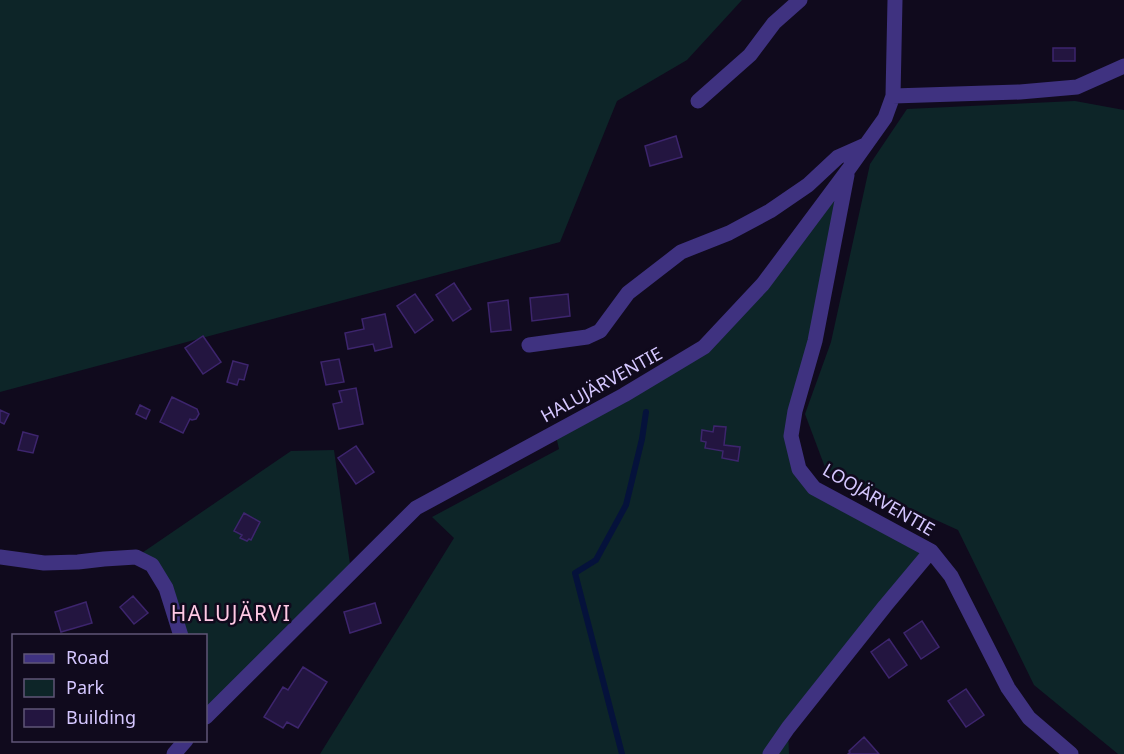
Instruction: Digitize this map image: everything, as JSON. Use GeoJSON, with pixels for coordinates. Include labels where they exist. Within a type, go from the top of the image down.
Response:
{"type":"FeatureCollection","features":[{"type":"Feature","properties":{"kind":"street"},"geometry":{"type":"LineString","coordinates":[[698,101],[750,55],[774,23],[800,0]]}},
{"type":"Feature","properties":{"kind":"street","name":"HALUJÄRVENTIE"},"geometry":{"type":"LineString","coordinates":[[207,715],[416,508],[624,395],[704,347],[764,284],[885,118],[893,96],[895,0]]}},
{"type":"Feature","properties":{"kind":"street"},"geometry":{"type":"LineString","coordinates":[[893,96],[1020,92],[1077,87],[1124,66]]}},
{"type":"Feature","properties":{"kind":"street"},"geometry":{"type":"LineString","coordinates":[[529,345],[587,337],[600,331],[628,293],[681,252],[729,233],[771,211],[808,185],[838,157],[868,143]]}},
{"type":"Feature","properties":{"kind":"street","name":"LOOJÄRVENTIE"},"geometry":{"type":"LineString","coordinates":[[848,170],[815,341],[795,411],[791,436],[799,469],[814,488],[931,551],[951,576],[1008,688],[1029,718],[1071,754]]}},
{"type":"Feature","properties":{"kind":"street"},"geometry":{"type":"LineString","coordinates":[[770,754],[796,718],[931,551]]}},
{"type":"Feature","properties":{"kind":"street"},"geometry":{"type":"LineString","coordinates":[[0,557],[44,563],[136,557],[152,565],[165,588],[179,634]]}},
{"type":"Feature","properties":{"kind":"street"},"geometry":{"type":"LineString","coordinates":[[174,754],[185,742]]}},
{"type":"Feature","properties":{"kind":"green space"},"geometry":{"type":"Polygon","coordinates":[[[0,0],[742,0],[687,60],[617,101],[560,242],[0,392],[0,0]]]}},
{"type":"Feature","properties":{"kind":"green space"},"geometry":{"type":"Polygon","coordinates":[[[1075,101],[1124,110],[1124,754],[1118,754],[1034,685],[958,530],[826,470],[805,414],[831,342],[870,164],[907,109],[1075,101]]]}},
{"type":"Feature","properties":{"kind":"green space"},"geometry":{"type":"Polygon","coordinates":[[[848,170],[791,436],[814,488],[931,551],[788,728],[789,754],[320,754],[454,538],[432,517],[559,449],[555,432],[704,347],[848,170]]]}},
{"type":"Feature","properties":{"kind":"green space"},"geometry":{"type":"Polygon","coordinates":[[[334,450],[351,571],[207,714],[207,634],[181,634],[165,588],[136,557],[291,451],[334,450]]]}},
{"type":"Feature","properties":{"kind":"building"},"geometry":{"type":"Polygon","coordinates":[[[1053,48],[1075,48],[1075,61],[1053,61],[1053,48]]]}},
{"type":"Feature","properties":{"kind":"building"},"geometry":{"type":"Polygon","coordinates":[[[676,136],[682,157],[650,166],[645,146],[676,136]]]}},
{"type":"Feature","properties":{"kind":"building"},"geometry":{"type":"Polygon","coordinates":[[[454,283],[471,309],[453,321],[436,295],[454,283]]]}},
{"type":"Feature","properties":{"kind":"building"},"geometry":{"type":"Polygon","coordinates":[[[415,294],[433,320],[415,333],[397,306],[415,294]]]}},
{"type":"Feature","properties":{"kind":"building"},"geometry":{"type":"Polygon","coordinates":[[[568,294],[570,316],[532,321],[530,298],[568,294]]]}},
{"type":"Feature","properties":{"kind":"building"},"geometry":{"type":"Polygon","coordinates":[[[508,300],[511,330],[491,332],[488,303],[508,300]]]}},
{"type":"Feature","properties":{"kind":"building"},"geometry":{"type":"Polygon","coordinates":[[[385,314],[392,347],[375,351],[373,344],[348,349],[345,333],[364,329],[362,319],[385,314]]]}},
{"type":"Feature","properties":{"kind":"building"},"geometry":{"type":"Polygon","coordinates":[[[203,336],[221,362],[203,374],[185,348],[203,336]]]}},
{"type":"Feature","properties":{"kind":"building"},"geometry":{"type":"Polygon","coordinates":[[[339,359],[344,382],[326,385],[321,362],[339,359]]]}},
{"type":"Feature","properties":{"kind":"building"},"geometry":{"type":"Polygon","coordinates":[[[233,361],[248,365],[244,380],[239,379],[237,385],[227,382],[233,361]]]}},
{"type":"Feature","properties":{"kind":"building"},"geometry":{"type":"Polygon","coordinates":[[[356,388],[363,424],[339,429],[333,404],[342,402],[339,391],[356,388]]]}},
{"type":"Feature","properties":{"kind":"building"},"geometry":{"type":"Polygon","coordinates":[[[172,397],[197,409],[199,414],[196,419],[190,419],[183,433],[160,422],[172,397]]]}},
{"type":"Feature","properties":{"kind":"building"},"geometry":{"type":"Polygon","coordinates":[[[140,405],[150,410],[146,419],[136,414],[140,405]]]}},
{"type":"Feature","properties":{"kind":"building"},"geometry":{"type":"Polygon","coordinates":[[[0,410],[9,414],[4,424],[0,422],[0,410]]]}},
{"type":"Feature","properties":{"kind":"building"},"geometry":{"type":"Polygon","coordinates":[[[714,426],[726,427],[724,445],[740,447],[738,461],[722,458],[723,451],[705,448],[706,442],[701,441],[702,430],[713,432],[714,426]]]}},
{"type":"Feature","properties":{"kind":"building"},"geometry":{"type":"Polygon","coordinates":[[[23,432],[38,436],[33,453],[18,450],[23,432]]]}},
{"type":"Feature","properties":{"kind":"building"},"geometry":{"type":"Polygon","coordinates":[[[356,446],[374,472],[356,484],[338,458],[356,446]]]}},
{"type":"Feature","properties":{"kind":"building"},"geometry":{"type":"Polygon","coordinates":[[[244,513],[260,522],[251,540],[247,541],[240,538],[242,535],[234,531],[244,513]]]}},
{"type":"Feature","properties":{"kind":"building"},"geometry":{"type":"Polygon","coordinates":[[[133,596],[148,613],[134,624],[120,607],[133,596]]]}},
{"type":"Feature","properties":{"kind":"building"},"geometry":{"type":"Polygon","coordinates":[[[86,602],[92,623],[61,632],[55,612],[86,602]]]}},
{"type":"Feature","properties":{"kind":"building"},"geometry":{"type":"Polygon","coordinates":[[[375,603],[381,623],[350,633],[344,612],[375,603]]]}},
{"type":"Feature","properties":{"kind":"building"},"geometry":{"type":"Polygon","coordinates":[[[922,621],[939,647],[921,659],[904,633],[922,621]]]}},
{"type":"Feature","properties":{"kind":"building"},"geometry":{"type":"Polygon","coordinates":[[[889,639],[907,665],[889,678],[871,652],[889,639]]]}},
{"type":"Feature","properties":{"kind":"building"},"geometry":{"type":"Polygon","coordinates":[[[303,667],[327,682],[298,728],[287,722],[283,728],[264,717],[283,687],[288,690],[303,667]]]}},
{"type":"Feature","properties":{"kind":"building"},"geometry":{"type":"Polygon","coordinates":[[[966,689],[984,715],[966,727],[948,701],[966,689]]]}},
{"type":"Feature","properties":{"kind":"building"},"geometry":{"type":"Polygon","coordinates":[[[864,737],[879,754],[848,754],[849,751],[864,737]]]}},
{"type":"Feature","properties":{"kind":"waterway"},"geometry":{"type":"LineString","coordinates":[[622,754],[575,573],[596,560],[626,505],[646,412]]}},
{"type":"Feature","properties":{"kind":"district","name":"HALUJÄRVI"},"geometry":{"type":"Point","coordinates":[231,613]}}]}
